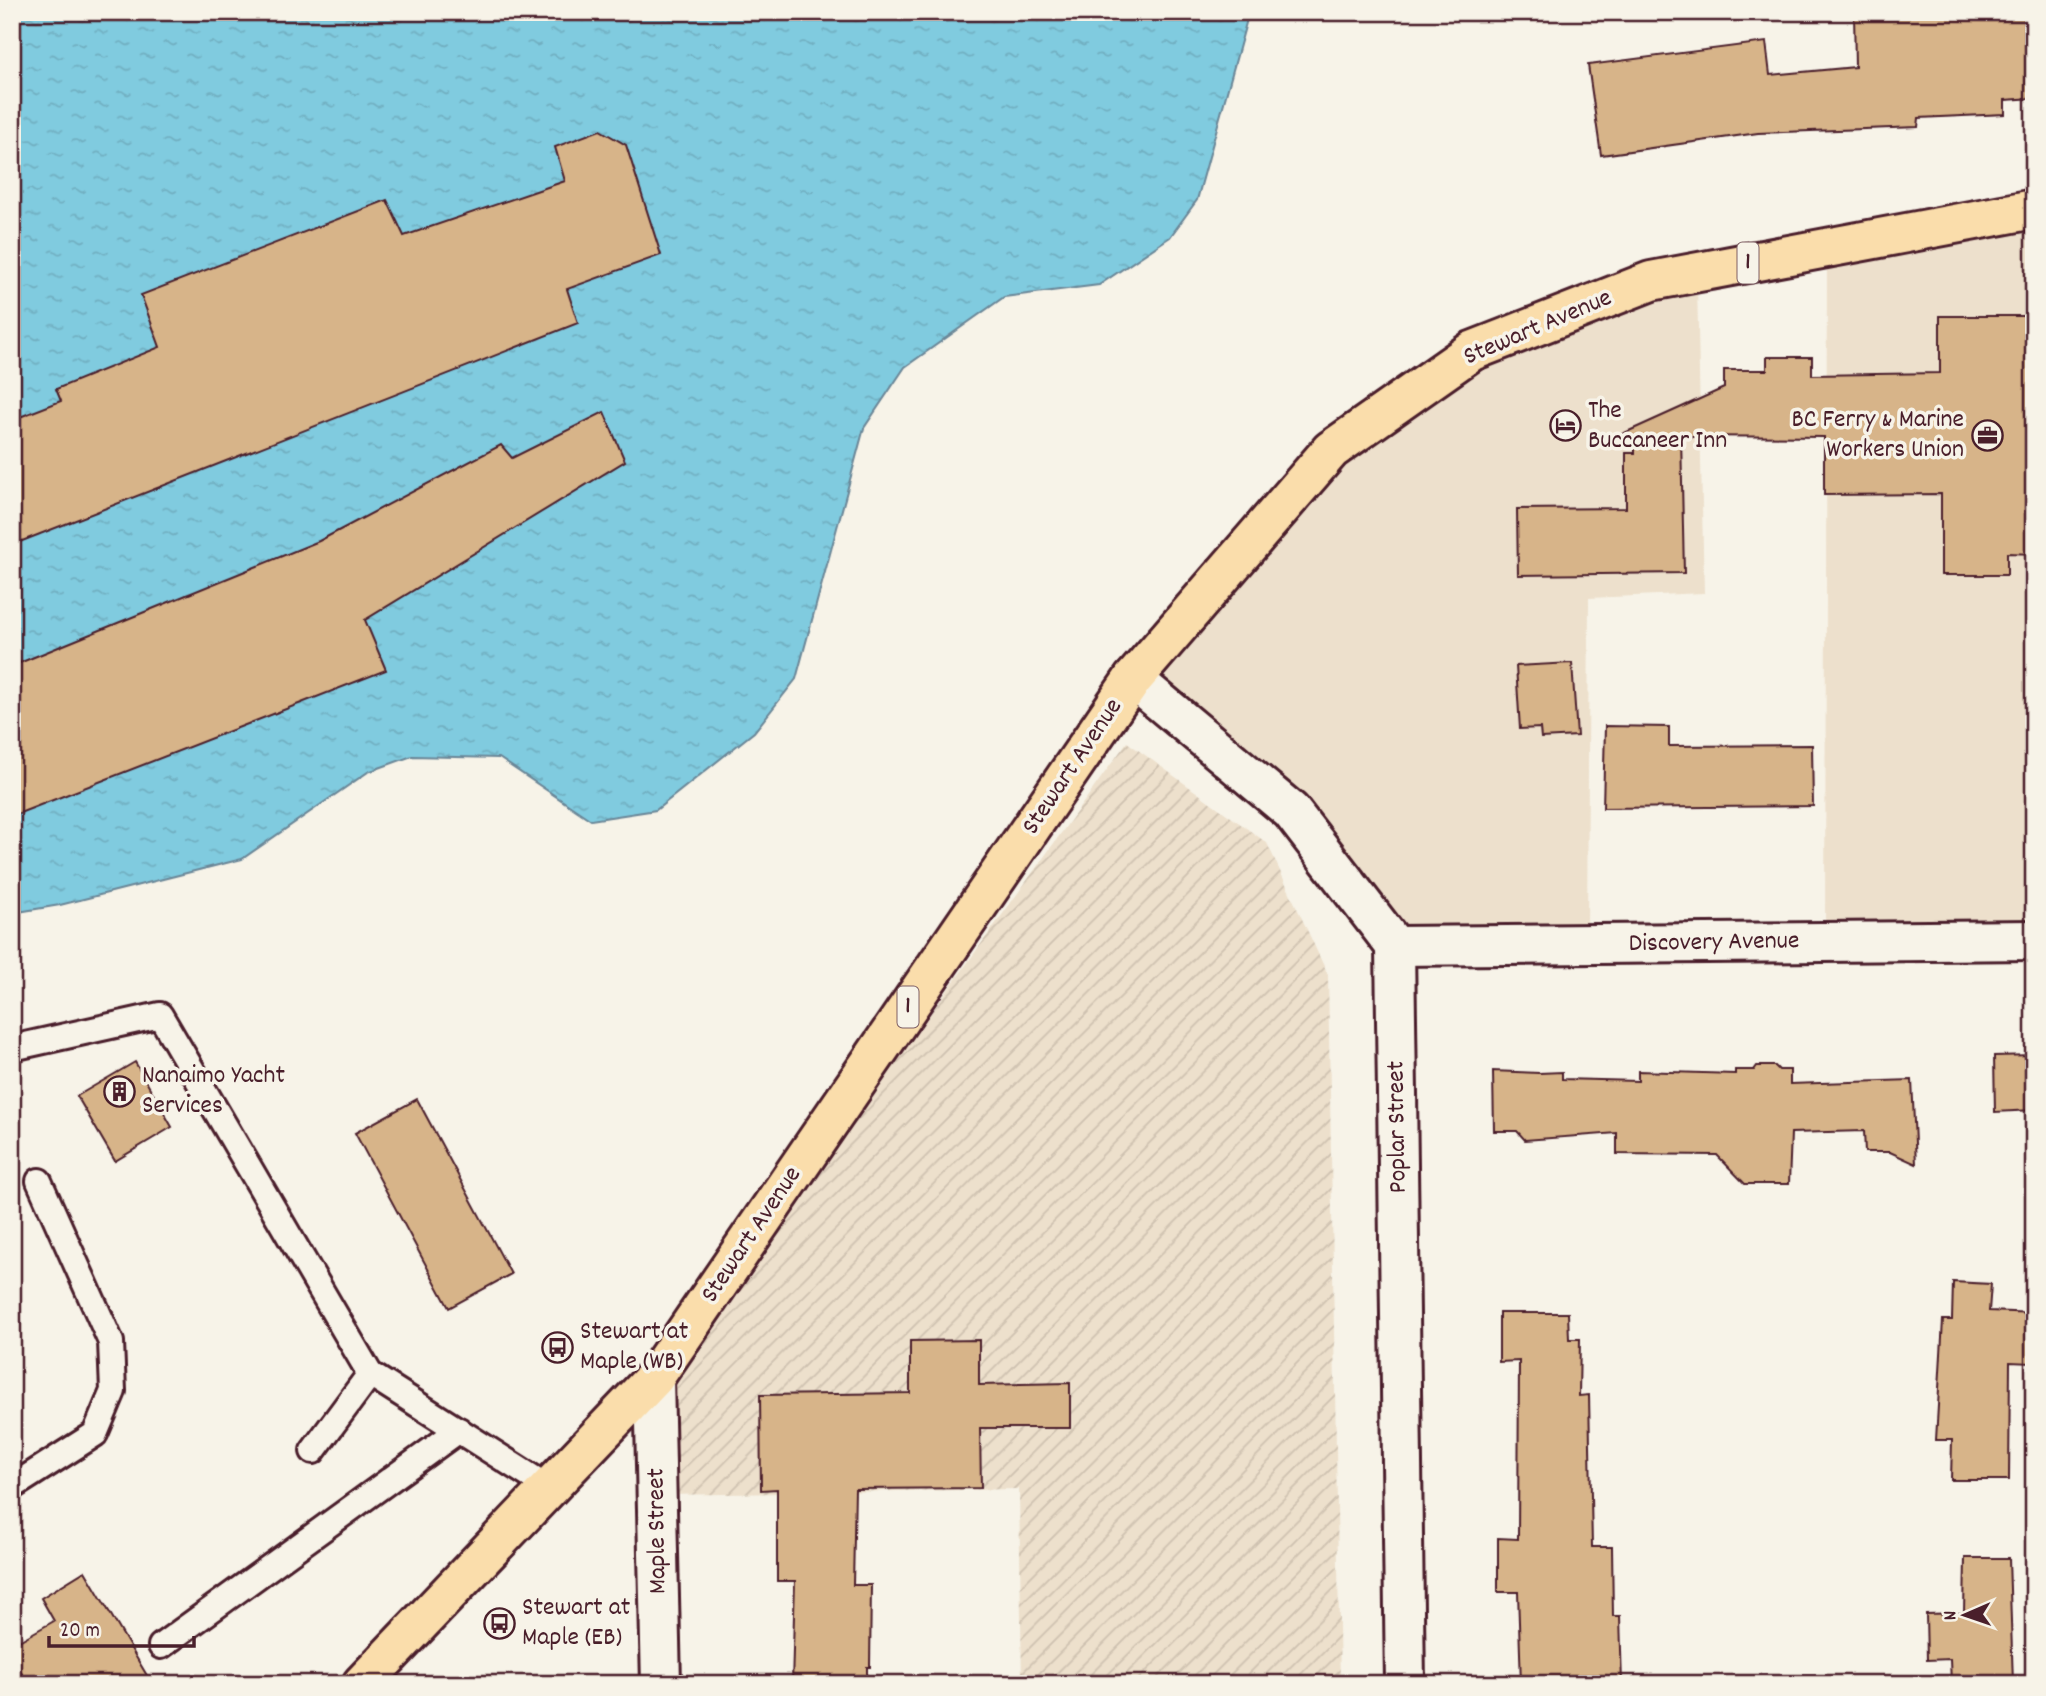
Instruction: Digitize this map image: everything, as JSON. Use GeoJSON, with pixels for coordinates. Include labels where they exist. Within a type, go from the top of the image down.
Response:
{"type":"FeatureCollection","features":[{"type":"Feature","properties":{"kind":"highway","name":"Stewart Avenue"},"geometry":{"type":"LineString","coordinates":[[362,1684],[654,1378],[1133,679],[1331,450],[1472,351],[1651,281],[2034,209]]}},
{"type":"Feature","properties":{"kind":"street"},"geometry":{"type":"LineString","coordinates":[[1133,679],[1292,811],[1395,946]]}},
{"type":"Feature","properties":{"kind":"street","name":"Discovery Avenue"},"geometry":{"type":"LineString","coordinates":[[1395,946],[2034,940]]}},
{"type":"Feature","properties":{"kind":"street","name":"Poplar Street"},"geometry":{"type":"LineString","coordinates":[[1395,946],[1405,1684]]}},
{"type":"Feature","properties":{"kind":"street","name":"Maple Street"},"geometry":{"type":"LineString","coordinates":[[654,1378],[661,1684]]}},
{"type":"Feature","properties":{"kind":"lane"},"geometry":{"type":"LineString","coordinates":[[12,1048],[160,1015],[370,1374],[549,1489]]}},
{"type":"Feature","properties":{"kind":"lane"},"geometry":{"type":"LineString","coordinates":[[12,1488],[95,1434],[113,1391],[111,1342],[39,1181]]}},
{"type":"Feature","properties":{"kind":"lane"},"geometry":{"type":"LineString","coordinates":[[313,1451],[370,1374]]}},
{"type":"Feature","properties":{"kind":"lane"},"geometry":{"type":"LineString","coordinates":[[161,1646],[459,1430]]}},
{"type":"Feature","properties":{"kind":"shaded area"},"geometry":{"type":"Polygon","coordinates":[[[2034,220],[2034,934],[1825,937],[1827,259],[2034,220]]]}},
{"type":"Feature","properties":{"kind":"shaded area"},"geometry":{"type":"Polygon","coordinates":[[[1697,284],[1704,593],[1589,598],[1587,937],[1397,937],[1149,674],[1347,454],[1476,361],[1697,284]]]}},
{"type":"Feature","properties":{"kind":"shaded area"},"geometry":{"type":"Polygon","coordinates":[[[1127,742],[1267,843],[1328,975],[1340,1684],[1022,1684],[1019,1489],[665,1495],[663,1384],[1127,742]]]}},
{"type":"Feature","properties":{"kind":"water"},"geometry":{"type":"Polygon","coordinates":[[[12,12],[1249,12],[1197,200],[1170,237],[1099,285],[1004,297],[905,367],[864,428],[796,679],[754,732],[656,810],[591,820],[499,758],[412,756],[368,772],[242,859],[60,905],[12,913],[12,12]]]}},
{"type":"Feature","properties":{"kind":"building"},"geometry":{"type":"Polygon","coordinates":[[[1854,12],[2034,12],[2034,98],[2005,100],[2005,114],[1919,118],[1918,127],[1758,133],[1601,155],[1588,65],[1766,42],[1770,75],[1855,67],[1854,12]]]}},
{"type":"Feature","properties":{"kind":"building"},"geometry":{"type":"Polygon","coordinates":[[[600,130],[626,145],[661,255],[567,289],[578,323],[12,545],[12,420],[61,401],[56,389],[160,347],[141,295],[387,200],[404,236],[565,181],[555,147],[600,130]]]}},
{"type":"Feature","properties":{"kind":"building"},"geometry":{"type":"Polygon","coordinates":[[[1940,316],[2034,316],[2034,554],[2007,553],[2007,575],[1941,575],[1941,494],[1824,495],[1824,437],[1681,436],[1684,573],[1518,575],[1517,509],[1626,508],[1626,453],[1635,453],[1635,436],[1620,435],[1724,388],[1724,370],[1767,370],[1767,357],[1812,357],[1812,375],[1940,373],[1940,316]]]}},
{"type":"Feature","properties":{"kind":"building"},"geometry":{"type":"Polygon","coordinates":[[[604,412],[625,461],[365,620],[386,670],[12,816],[12,666],[319,541],[501,445],[512,458],[604,412]]]}},
{"type":"Feature","properties":{"kind":"building"},"geometry":{"type":"Polygon","coordinates":[[[1572,663],[1577,736],[1541,738],[1540,728],[1520,729],[1516,666],[1572,663]]]}},
{"type":"Feature","properties":{"kind":"building"},"geometry":{"type":"Polygon","coordinates":[[[1605,726],[1669,727],[1669,746],[1812,745],[1813,806],[1603,808],[1605,726]]]}},
{"type":"Feature","properties":{"kind":"building"},"geometry":{"type":"Polygon","coordinates":[[[2034,1055],[2034,1110],[1995,1112],[1994,1056],[2034,1055]]]}},
{"type":"Feature","properties":{"kind":"building","name":"Nanaimo Yacht Services"},"geometry":{"type":"Polygon","coordinates":[[[135,1062],[172,1127],[115,1161],[77,1096],[135,1062]]]}},
{"type":"Feature","properties":{"kind":"building"},"geometry":{"type":"Polygon","coordinates":[[[1757,1066],[1775,1066],[1779,1070],[1790,1070],[1790,1084],[1912,1080],[1916,1164],[1890,1152],[1865,1152],[1864,1131],[1791,1133],[1789,1184],[1745,1184],[1717,1155],[1617,1154],[1617,1133],[1525,1140],[1517,1131],[1494,1131],[1493,1071],[1562,1072],[1562,1079],[1638,1081],[1638,1071],[1735,1074],[1735,1070],[1754,1070],[1757,1066]]]}},
{"type":"Feature","properties":{"kind":"building"},"geometry":{"type":"Polygon","coordinates":[[[417,1099],[511,1274],[449,1308],[355,1133],[417,1099]]]}},
{"type":"Feature","properties":{"kind":"building"},"geometry":{"type":"Polygon","coordinates":[[[1953,1282],[1991,1284],[1989,1311],[2034,1313],[2032,1363],[2010,1362],[2009,1480],[1951,1480],[1952,1440],[1936,1440],[1943,1320],[1952,1320],[1953,1282]]]}},
{"type":"Feature","properties":{"kind":"building"},"geometry":{"type":"Polygon","coordinates":[[[1499,1313],[1568,1313],[1569,1339],[1580,1339],[1579,1396],[1589,1395],[1592,1547],[1612,1547],[1613,1616],[1620,1616],[1622,1684],[1521,1684],[1518,1592],[1498,1592],[1498,1538],[1518,1539],[1519,1361],[1499,1362],[1499,1313]]]}},
{"type":"Feature","properties":{"kind":"building"},"geometry":{"type":"Polygon","coordinates":[[[979,1340],[979,1385],[1070,1383],[1070,1428],[980,1428],[981,1488],[855,1489],[853,1585],[871,1585],[870,1667],[867,1667],[867,1684],[792,1684],[795,1581],[777,1581],[777,1489],[761,1490],[760,1395],[910,1393],[910,1341],[979,1340]]]}},
{"type":"Feature","properties":{"kind":"building"},"geometry":{"type":"Polygon","coordinates":[[[1965,1558],[2009,1558],[2013,1684],[1951,1684],[1950,1659],[1927,1660],[1926,1614],[1964,1613],[1965,1558]]]}},
{"type":"Feature","properties":{"kind":"building"},"geometry":{"type":"Polygon","coordinates":[[[85,1571],[152,1684],[28,1684],[12,1657],[12,1645],[54,1621],[41,1598],[85,1571]]]}},
{"type":"Feature","properties":{"kind":"place","name":"The Buccaneer Inn"},"geometry":{"type":"Point","coordinates":[1565,426]}},
{"type":"Feature","properties":{"kind":"place","name":"BC Ferry & Marine Workers Union"},"geometry":{"type":"Point","coordinates":[1987,435]}},
{"type":"Feature","properties":{"kind":"place","name":"Nanaimo Yacht Services"},"geometry":{"type":"Point","coordinates":[119,1091]}},
{"type":"Feature","properties":{"kind":"place","name":"Stewart at Maple (WB)"},"geometry":{"type":"Point","coordinates":[557,1347]}},
{"type":"Feature","properties":{"kind":"place","name":"Stewart at Maple (EB)"},"geometry":{"type":"Point","coordinates":[499,1623]}}]}
